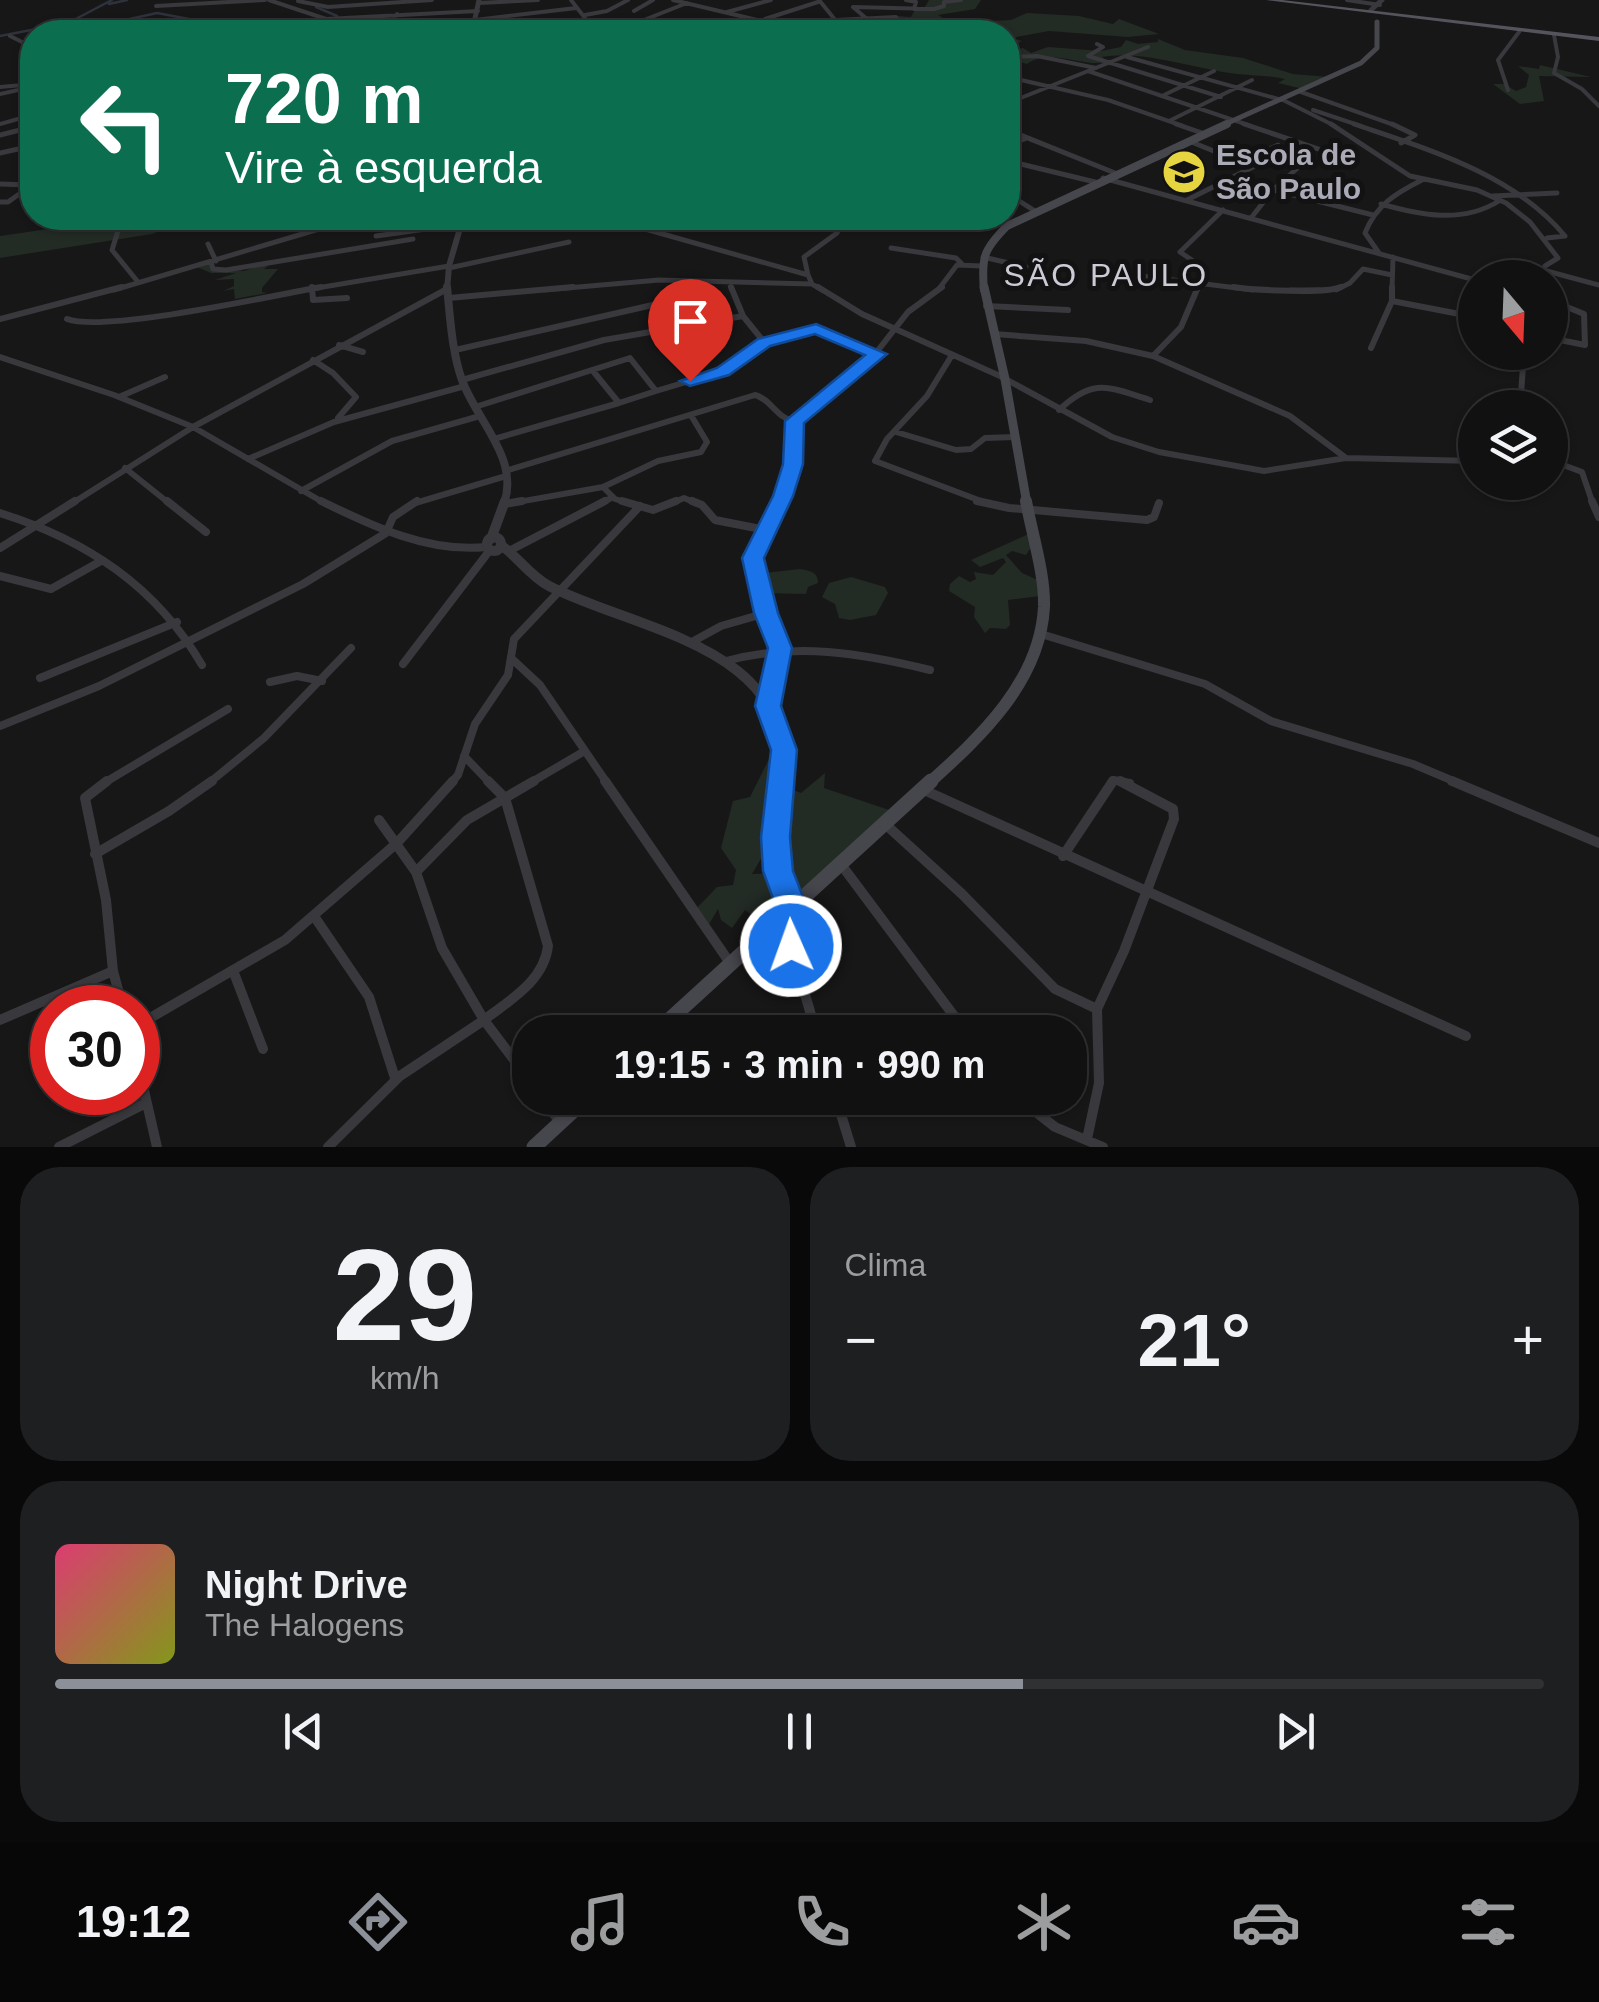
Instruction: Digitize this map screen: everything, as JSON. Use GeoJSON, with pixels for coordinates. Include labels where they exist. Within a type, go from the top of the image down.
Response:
{"type":"FeatureCollection","features":[{"type":"Feature","properties":{"kind":"main road"},"geometry":{"type":"LineString","coordinates":[[1270,0],[1599,38]]}},
{"type":"Feature","properties":{"kind":"main road"},"geometry":{"type":"LineString","coordinates":[[1284,0],[1520,32],[1599,38]]}},
{"type":"Feature","properties":{"kind":"main road"},"geometry":{"type":"LineString","coordinates":[[1020,220],[1105,178],[1285,101],[1368,57],[1378,45],[1378,12]]}},
{"type":"Feature","properties":{"kind":"main road"},"geometry":{"type":"LineString","coordinates":[[674,1015],[922,789],[1002,711],[1025,678],[1041,634],[1041,570],[1005,379],[986,306],[982,262],[1003,230]]}},
{"type":"Feature","properties":{"kind":"main road"},"geometry":{"type":"LineString","coordinates":[[534,1147],[569,1115]]}},
{"type":"Feature","properties":{"kind":"street"},"geometry":{"type":"LineString","coordinates":[[156,6],[267,0],[320,18],[478,11]]}},
{"type":"Feature","properties":{"kind":"street"},"geometry":{"type":"LineString","coordinates":[[340,18],[344,0]]}},
{"type":"Feature","properties":{"kind":"street"},"geometry":{"type":"LineString","coordinates":[[298,2],[342,6],[432,0],[426,14]]}},
{"type":"Feature","properties":{"kind":"street"},"geometry":{"type":"LineString","coordinates":[[538,0],[479,1],[475,20],[576,8]]}},
{"type":"Feature","properties":{"kind":"street"},"geometry":{"type":"LineString","coordinates":[[571,0],[588,20]]}},
{"type":"Feature","properties":{"kind":"street"},"geometry":{"type":"LineString","coordinates":[[585,15],[628,0]]}},
{"type":"Feature","properties":{"kind":"street"},"geometry":{"type":"LineString","coordinates":[[634,11],[653,0]]}},
{"type":"Feature","properties":{"kind":"street"},"geometry":{"type":"LineString","coordinates":[[672,0],[761,20],[818,1],[835,20],[896,17]]}},
{"type":"Feature","properties":{"kind":"street"},"geometry":{"type":"LineString","coordinates":[[724,12],[771,0]]}},
{"type":"Feature","properties":{"kind":"street"},"geometry":{"type":"LineString","coordinates":[[906,0],[916,2],[914,8]]}},
{"type":"Feature","properties":{"kind":"street"},"geometry":{"type":"LineString","coordinates":[[868,19],[854,7],[938,8],[944,2],[961,0]]}},
{"type":"Feature","properties":{"kind":"street"},"geometry":{"type":"LineString","coordinates":[[1335,0],[1342,8]]}},
{"type":"Feature","properties":{"kind":"street"},"geometry":{"type":"LineString","coordinates":[[1346,0],[1378,12]]}},
{"type":"Feature","properties":{"kind":"street"},"geometry":{"type":"LineString","coordinates":[[391,20],[402,1]]}},
{"type":"Feature","properties":{"kind":"street"},"geometry":{"type":"LineString","coordinates":[[644,20],[690,1]]}},
{"type":"Feature","properties":{"kind":"street"},"geometry":{"type":"LineString","coordinates":[[366,16],[372,2]]}},
{"type":"Feature","properties":{"kind":"street"},"geometry":{"type":"LineString","coordinates":[[894,9],[897,20]]}},
{"type":"Feature","properties":{"kind":"street"},"geometry":{"type":"LineString","coordinates":[[350,18],[358,20]]}},
{"type":"Feature","properties":{"kind":"street"},"geometry":{"type":"LineString","coordinates":[[748,20],[753,18]]}},
{"type":"Feature","properties":{"kind":"street"},"geometry":{"type":"LineString","coordinates":[[1508,90],[1498,60],[1520,32]]}},
{"type":"Feature","properties":{"kind":"street"},"geometry":{"type":"LineString","coordinates":[[1554,35],[1558,57],[1554,73],[1585,92],[1599,106]]}},
{"type":"Feature","properties":{"kind":"street"},"geometry":{"type":"LineString","coordinates":[[10,36],[20,41]]}},
{"type":"Feature","properties":{"kind":"street"},"geometry":{"type":"LineString","coordinates":[[1097,44],[1103,48],[1087,54],[1220,97]]}},
{"type":"Feature","properties":{"kind":"street"},"geometry":{"type":"LineString","coordinates":[[1020,98],[1148,47]]}},
{"type":"Feature","properties":{"kind":"street"},"geometry":{"type":"LineString","coordinates":[[1020,57],[1040,56],[1096,68]]}},
{"type":"Feature","properties":{"kind":"street"},"geometry":{"type":"LineString","coordinates":[[1127,57],[1285,101],[1480,174],[1546,212],[1566,236],[1547,238]]}},
{"type":"Feature","properties":{"kind":"street"},"geometry":{"type":"LineString","coordinates":[[1088,71],[1345,158]]}},
{"type":"Feature","properties":{"kind":"street"},"geometry":{"type":"LineString","coordinates":[[1164,95],[1214,71]]}},
{"type":"Feature","properties":{"kind":"street"},"geometry":{"type":"LineString","coordinates":[[1020,79],[1108,100],[1205,134]]}},
{"type":"Feature","properties":{"kind":"street"},"geometry":{"type":"LineString","coordinates":[[1169,122],[1252,80]]}},
{"type":"Feature","properties":{"kind":"street"},"geometry":{"type":"LineString","coordinates":[[1300,92],[1385,121],[1416,136],[1401,143]]}},
{"type":"Feature","properties":{"kind":"street"},"geometry":{"type":"LineString","coordinates":[[1285,101],[1422,180],[1468,188],[1520,212],[1547,238],[1558,258],[1556,260]]}},
{"type":"Feature","properties":{"kind":"street"},"geometry":{"type":"LineString","coordinates":[[1020,135],[1105,178]]}},
{"type":"Feature","properties":{"kind":"street"},"geometry":{"type":"LineString","coordinates":[[1020,141],[1027,138]]}},
{"type":"Feature","properties":{"kind":"street"},"geometry":{"type":"LineString","coordinates":[[1187,200],[1254,165],[1189,142]]}},
{"type":"Feature","properties":{"kind":"street"},"geometry":{"type":"LineString","coordinates":[[1243,161],[1278,145]]}},
{"type":"Feature","properties":{"kind":"street"},"geometry":{"type":"LineString","coordinates":[[1020,163],[1105,178],[1458,275]]}},
{"type":"Feature","properties":{"kind":"street"},"geometry":{"type":"LineString","coordinates":[[1251,218],[1273,190],[1302,164]]}},
{"type":"Feature","properties":{"kind":"street"},"geometry":{"type":"LineString","coordinates":[[1378,252],[1365,233],[1373,215],[1381,204],[1422,180]]}},
{"type":"Feature","properties":{"kind":"street"},"geometry":{"type":"LineString","coordinates":[[1273,190],[1373,215]]}},
{"type":"Feature","properties":{"kind":"street"},"geometry":{"type":"LineString","coordinates":[[1489,196],[1557,194]]}},
{"type":"Feature","properties":{"kind":"street"},"geometry":{"type":"LineString","coordinates":[[1020,201],[1036,211]]}},
{"type":"Feature","properties":{"kind":"street"},"geometry":{"type":"LineString","coordinates":[[1381,204],[1416,214],[1471,214],[1498,202]]}},
{"type":"Feature","properties":{"kind":"street"},"geometry":{"type":"LineString","coordinates":[[1153,356],[1183,328],[1194,308],[1200,264],[1180,252],[1223,210]]}},
{"type":"Feature","properties":{"kind":"street"},"geometry":{"type":"LineString","coordinates":[[118,230],[112,250],[138,282]]}},
{"type":"Feature","properties":{"kind":"street"},"geometry":{"type":"LineString","coordinates":[[0,319],[316,230]]}},
{"type":"Feature","properties":{"kind":"street"},"geometry":{"type":"LineString","coordinates":[[208,244],[213,269],[226,270],[414,243],[410,230],[376,236]]}},
{"type":"Feature","properties":{"kind":"street"},"geometry":{"type":"LineString","coordinates":[[403,664],[498,548],[505,504],[506,473],[494,439],[463,383],[455,350],[449,267],[460,230]]}},
{"type":"Feature","properties":{"kind":"street"},"geometry":{"type":"LineString","coordinates":[[641,230],[808,275]]}},
{"type":"Feature","properties":{"kind":"street"},"geometry":{"type":"LineString","coordinates":[[812,284],[804,257],[838,230]]}},
{"type":"Feature","properties":{"kind":"street"},"geometry":{"type":"LineString","coordinates":[[67,319],[83,325],[118,321],[449,267],[569,242]]}},
{"type":"Feature","properties":{"kind":"street"},"geometry":{"type":"LineString","coordinates":[[891,248],[956,258],[962,264]]}},
{"type":"Feature","properties":{"kind":"street"},"geometry":{"type":"LineString","coordinates":[[1371,348],[1392,301],[1393,257]]}},
{"type":"Feature","properties":{"kind":"street"},"geometry":{"type":"LineString","coordinates":[[0,726],[99,686],[303,584],[386,533],[394,517],[414,502],[652,424],[692,417],[758,395],[783,419],[794,421],[878,354],[918,303],[945,285],[957,265],[982,262],[1026,268]]}},
{"type":"Feature","properties":{"kind":"street"},"geometry":{"type":"LineString","coordinates":[[1102,271],[1270,292],[1308,288],[1332,292],[1350,283],[1362,269],[1392,275]]}},
{"type":"Feature","properties":{"kind":"street"},"geometry":{"type":"LineString","coordinates":[[1568,276],[1599,284]]}},
{"type":"Feature","properties":{"kind":"street"},"geometry":{"type":"LineString","coordinates":[[0,548],[192,427],[339,345],[448,294],[659,280],[812,284],[862,314],[1005,379],[1132,445],[1200,461],[1264,471],[1346,458],[1458,461]]}},
{"type":"Feature","properties":{"kind":"street"},"geometry":{"type":"LineString","coordinates":[[728,282],[742,316],[764,342]]}},
{"type":"Feature","properties":{"kind":"street"},"geometry":{"type":"LineString","coordinates":[[312,288],[313,300],[347,298]]}},
{"type":"Feature","properties":{"kind":"street"},"geometry":{"type":"LineString","coordinates":[[1392,301],[1458,315]]}},
{"type":"Feature","properties":{"kind":"street"},"geometry":{"type":"LineString","coordinates":[[455,350],[657,304]]}},
{"type":"Feature","properties":{"kind":"street"},"geometry":{"type":"LineString","coordinates":[[986,306],[1068,310]]}},
{"type":"Feature","properties":{"kind":"street"},"geometry":{"type":"LineString","coordinates":[[1568,306],[1586,317],[1584,347],[1568,343]]}},
{"type":"Feature","properties":{"kind":"street"},"geometry":{"type":"LineString","coordinates":[[248,459],[334,422],[604,340],[742,316]]}},
{"type":"Feature","properties":{"kind":"street"},"geometry":{"type":"LineString","coordinates":[[494,439],[723,372],[764,342],[816,329],[878,354]]}},
{"type":"Feature","properties":{"kind":"street"},"geometry":{"type":"LineString","coordinates":[[994,334],[1086,341],[1153,356],[1290,416],[1346,458]]}},
{"type":"Feature","properties":{"kind":"street"},"geometry":{"type":"LineString","coordinates":[[339,345],[363,352]]}},
{"type":"Feature","properties":{"kind":"street"},"geometry":{"type":"LineString","coordinates":[[952,355],[938,369],[928,395],[876,453],[874,461],[977,500],[1030,511],[1147,520],[1154,517],[1159,503]]}},
{"type":"Feature","properties":{"kind":"street"},"geometry":{"type":"LineString","coordinates":[[0,357],[119,397],[192,427],[301,491],[386,533],[466,549],[498,548],[612,497]]}},
{"type":"Feature","properties":{"kind":"street"},"geometry":{"type":"LineString","coordinates":[[301,491],[392,442],[630,358],[656,390]]}},
{"type":"Feature","properties":{"kind":"street"},"geometry":{"type":"LineString","coordinates":[[313,360],[333,373],[356,397],[353,405],[334,422]]}},
{"type":"Feature","properties":{"kind":"street"},"geometry":{"type":"LineString","coordinates":[[593,371],[619,403]]}},
{"type":"Feature","properties":{"kind":"street"},"geometry":{"type":"LineString","coordinates":[[119,397],[166,378]]}},
{"type":"Feature","properties":{"kind":"street"},"geometry":{"type":"LineString","coordinates":[[1060,410],[1081,388],[1091,384],[1150,400]]}},
{"type":"Feature","properties":{"kind":"street"},"geometry":{"type":"LineString","coordinates":[[505,504],[603,487],[658,462],[706,449],[707,442],[692,417]]}},
{"type":"Feature","properties":{"kind":"street"},"geometry":{"type":"LineString","coordinates":[[768,706],[780,648],[753,565],[793,464],[794,421]]}},
{"type":"Feature","properties":{"kind":"street"},"geometry":{"type":"LineString","coordinates":[[896,432],[956,450],[971,449],[985,438],[1015,436]]}},
{"type":"Feature","properties":{"kind":"street"},"geometry":{"type":"LineString","coordinates":[[1568,463],[1588,472],[1599,517]]}},
{"type":"Feature","properties":{"kind":"street"},"geometry":{"type":"LineString","coordinates":[[125,468],[206,532]]}},
{"type":"Feature","properties":{"kind":"street"},"geometry":{"type":"LineString","coordinates":[[603,487],[612,497],[662,510],[684,498],[702,505],[715,520],[766,530]]}},
{"type":"Feature","properties":{"kind":"street"},"geometry":{"type":"LineString","coordinates":[[160,1014],[234,972],[314,916],[397,843],[452,785],[474,724],[508,674],[519,632],[640,506]]}},
{"type":"Feature","properties":{"kind":"street"},"geometry":{"type":"LineString","coordinates":[[0,513],[58,530],[148,593],[190,638],[202,665]]}},
{"type":"Feature","properties":{"kind":"street"},"geometry":{"type":"LineString","coordinates":[[498,548],[559,591],[726,661],[752,684],[768,706],[784,750],[776,837],[778,871],[812,1015]]}},
{"type":"Feature","properties":{"kind":"street"},"geometry":{"type":"LineString","coordinates":[[0,576],[51,589],[101,560]]}},
{"type":"Feature","properties":{"kind":"street"},"geometry":{"type":"LineString","coordinates":[[690,643],[722,626],[766,613]]}},
{"type":"Feature","properties":{"kind":"street"},"geometry":{"type":"LineString","coordinates":[[40,678],[177,622]]}},
{"type":"Feature","properties":{"kind":"street"},"geometry":{"type":"LineString","coordinates":[[1041,634],[1205,684],[1271,721],[1413,764],[1599,843]]}},
{"type":"Feature","properties":{"kind":"street"},"geometry":{"type":"LineString","coordinates":[[95,854],[202,792],[289,718],[351,648]]}},
{"type":"Feature","properties":{"kind":"street"},"geometry":{"type":"LineString","coordinates":[[726,661],[780,648],[883,658],[930,670]]}},
{"type":"Feature","properties":{"kind":"street"},"geometry":{"type":"LineString","coordinates":[[511,658],[540,685],[730,963]]}},
{"type":"Feature","properties":{"kind":"street"},"geometry":{"type":"LineString","coordinates":[[270,682],[298,676],[322,681]]}},
{"type":"Feature","properties":{"kind":"street"},"geometry":{"type":"LineString","coordinates":[[117,985],[87,794],[228,709]]}},
{"type":"Feature","properties":{"kind":"street"},"geometry":{"type":"LineString","coordinates":[[416,872],[456,830],[583,752]]}},
{"type":"Feature","properties":{"kind":"street"},"geometry":{"type":"LineString","coordinates":[[328,1147],[394,1078],[443,1042],[484,1020],[530,984],[546,962],[548,946],[505,798],[464,756]]}},
{"type":"Feature","properties":{"kind":"street"},"geometry":{"type":"LineString","coordinates":[[1064,856],[1113,780],[1127,781],[1174,809],[1124,951],[1097,1009],[1099,1083],[1087,1140]]}},
{"type":"Feature","properties":{"kind":"street"},"geometry":{"type":"LineString","coordinates":[[922,789],[1144,894],[1466,1036]]}},
{"type":"Feature","properties":{"kind":"street"},"geometry":{"type":"LineString","coordinates":[[379,820],[416,872],[442,948],[484,1020],[512,1057]]}},
{"type":"Feature","properties":{"kind":"street"},"geometry":{"type":"LineString","coordinates":[[884,823],[962,894],[1055,988],[1097,1009]]}},
{"type":"Feature","properties":{"kind":"street"},"geometry":{"type":"LineString","coordinates":[[840,863],[953,1015]]}},
{"type":"Feature","properties":{"kind":"street"},"geometry":{"type":"LineString","coordinates":[[314,916],[369,996],[394,1078]]}},
{"type":"Feature","properties":{"kind":"street"},"geometry":{"type":"LineString","coordinates":[[0,1020],[113,971]]}},
{"type":"Feature","properties":{"kind":"street"},"geometry":{"type":"LineString","coordinates":[[234,972],[262,1049]]}},
{"type":"Feature","properties":{"kind":"street"},"geometry":{"type":"LineString","coordinates":[[59,1147],[122,1115]]}},
{"type":"Feature","properties":{"kind":"street"},"geometry":{"type":"LineString","coordinates":[[149,1115],[158,1147]]}},
{"type":"Feature","properties":{"kind":"street"},"geometry":{"type":"LineString","coordinates":[[554,1115],[560,1123]]}},
{"type":"Feature","properties":{"kind":"street"},"geometry":{"type":"LineString","coordinates":[[841,1115],[851,1147]]}},
{"type":"Feature","properties":{"kind":"street"},"geometry":{"type":"LineString","coordinates":[[1038,1115],[1103,1147]]}},
{"type":"Feature","properties":{"kind":"shaded area"},"geometry":{"type":"Polygon","coordinates":[[[929,0],[981,0],[975,9],[938,15],[946,20],[899,20],[897,16],[911,17],[916,8],[925,7],[929,0]]]}},
{"type":"Feature","properties":{"kind":"shaded area"},"geometry":{"type":"Polygon","coordinates":[[[1027,13],[1079,16],[1113,24],[1119,19],[1159,34],[1128,37],[1049,31],[1020,36],[1020,20],[1011,20],[1027,13]]]}},
{"type":"Feature","properties":{"kind":"shaded area"},"geometry":{"type":"Polygon","coordinates":[[[1126,40],[1138,44],[1158,42],[1243,58],[1293,74],[1330,77],[1303,89],[1278,83],[1285,79],[1136,56],[1102,57],[1108,62],[1098,63],[1056,57],[1020,62],[1023,48],[1031,53],[1048,47],[1101,51],[1121,47],[1126,40]]]}},
{"type":"Feature","properties":{"kind":"shaded area"},"geometry":{"type":"Polygon","coordinates":[[[1540,65],[1591,77],[1539,76],[1544,101],[1520,104],[1493,84],[1504,84],[1516,91],[1526,87],[1529,75],[1518,66],[1539,69],[1540,65]]]}},
{"type":"Feature","properties":{"kind":"shaded area"},"geometry":{"type":"Polygon","coordinates":[[[41,230],[162,230],[0,258],[0,236],[41,230]]]}},
{"type":"Feature","properties":{"kind":"shaded area"},"geometry":{"type":"Polygon","coordinates":[[[215,262],[212,267],[244,271],[265,263],[268,266],[264,269],[278,269],[262,288],[267,293],[235,299],[234,289],[223,291],[234,286],[234,279],[215,280],[236,273],[211,273],[197,267],[215,262]]]}},
{"type":"Feature","properties":{"kind":"shaded area"},"geometry":{"type":"Polygon","coordinates":[[[1031,533],[1034,543],[1026,555],[1012,551],[1006,555],[1022,573],[1038,580],[1040,596],[1008,600],[1010,625],[1006,629],[990,628],[985,633],[974,617],[975,607],[949,591],[950,584],[959,576],[970,582],[976,579],[974,572],[993,575],[1006,562],[1003,558],[980,567],[971,560],[1031,533]]]}},
{"type":"Feature","properties":{"kind":"shaded area"},"geometry":{"type":"Polygon","coordinates":[[[800,569],[812,572],[818,579],[806,594],[763,593],[760,578],[765,573],[800,569]]]}},
{"type":"Feature","properties":{"kind":"shaded area"},"geometry":{"type":"Polygon","coordinates":[[[851,577],[885,587],[888,593],[876,615],[839,618],[835,604],[822,597],[829,583],[851,577]]]}},
{"type":"Feature","properties":{"kind":"shaded area"},"geometry":{"type":"Polygon","coordinates":[[[769,759],[774,759],[773,838],[752,874],[772,873],[783,906],[774,920],[758,919],[745,910],[732,928],[721,920],[718,909],[708,926],[697,925],[693,912],[717,887],[733,885],[736,870],[721,848],[733,801],[750,797],[769,759]]]}},
{"type":"Feature","properties":{"kind":"shaded area"},"geometry":{"type":"Polygon","coordinates":[[[825,773],[824,788],[892,811],[805,888],[796,891],[782,878],[783,803],[791,789],[801,793],[825,773]]]}},
{"type":"Feature","properties":{"kind":"waterway"},"geometry":{"type":"LineString","coordinates":[[74,20],[112,0]]}},
{"type":"Feature","properties":{"kind":"waterway"},"geometry":{"type":"LineString","coordinates":[[109,4],[127,0]]}},
{"type":"Feature","properties":{"kind":"waterway"},"geometry":{"type":"LineString","coordinates":[[316,7],[337,16]]}},
{"type":"Feature","properties":{"kind":"waterway"},"geometry":{"type":"LineString","coordinates":[[125,20],[157,13],[194,20]]}},
{"type":"Feature","properties":{"kind":"waterway"},"geometry":{"type":"LineString","coordinates":[[0,36],[20,32]]}},
{"type":"Feature","properties":{"kind":"place","name":"Escola de São Paulo"},"geometry":{"type":"Point","coordinates":[1184,172]}},
{"type":"Feature","properties":{"kind":"district","name":"SÃO PAULO"},"geometry":{"type":"Point","coordinates":[1106,275]}},
{"type":"Feature","properties":{"kind":"route"},"geometry":{"type":"LineString","coordinates":[[690,381],[723,372],[764,342],[816,329],[878,354],[794,421],[793,464],[783,496],[753,558],[766,613],[780,648],[768,706],[784,750],[776,837],[778,871],[792,907],[782,915],[791,946]]}}]}
